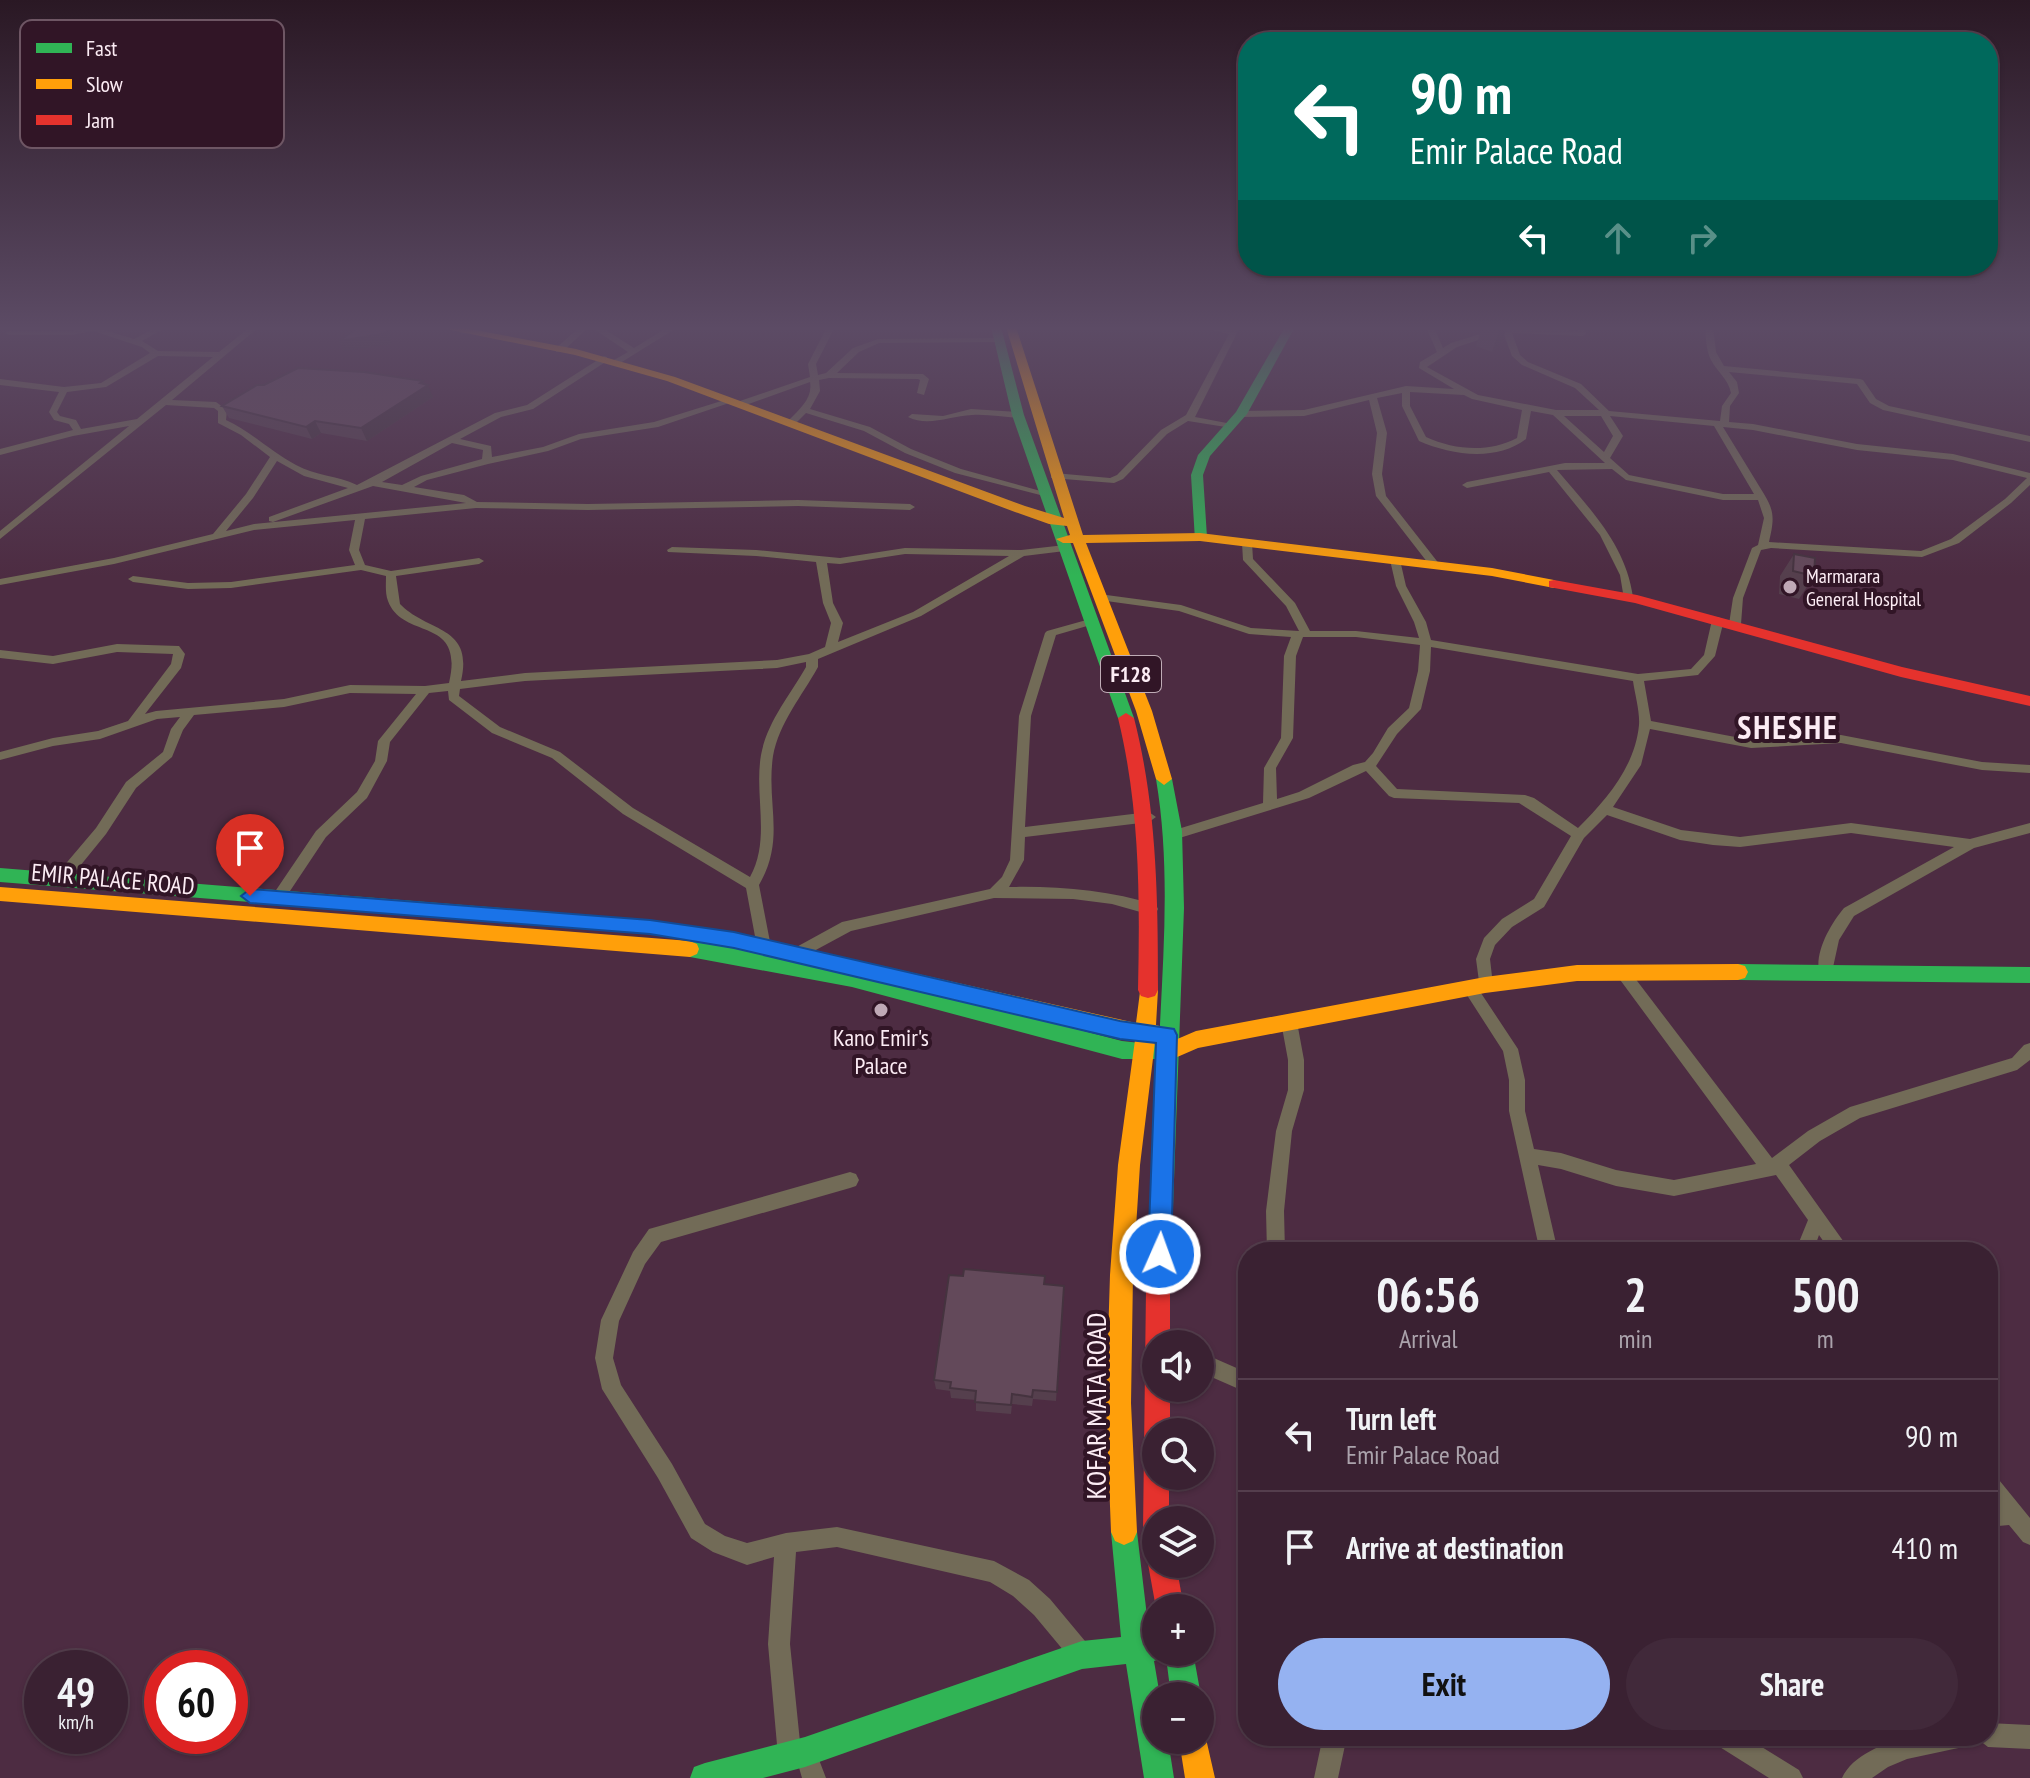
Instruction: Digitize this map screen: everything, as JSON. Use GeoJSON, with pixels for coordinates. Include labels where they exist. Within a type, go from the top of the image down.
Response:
{"type":"FeatureCollection","features":[{"type":"Feature","properties":{"kind":"main road"},"geometry":{"type":"LineString","coordinates":[[771,410],[798,416],[1066,533],[1200,537],[1492,572],[1628,597],[1901,672],[2030,701]]}},
{"type":"Feature","properties":{"kind":"main road","name":"F128"},"geometry":{"type":"LineString","coordinates":[[1018,410],[1045,495],[1099,597],[1133,680],[1156,750],[1170,807],[1173,835],[1173,967],[1167,1044],[1159,1330]]}},
{"type":"Feature","properties":{"kind":"main road","name":"F128"},"geometry":{"type":"LineString","coordinates":[[1028,410],[1054,476],[1090,622],[1137,752],[1149,817],[1151,909],[1145,1032]]}},
{"type":"Feature","properties":{"kind":"main road"},"geometry":{"type":"LineString","coordinates":[[1200,537],[1197,475],[1204,455],[1241,410]]}},
{"type":"Feature","properties":{"kind":"main road","name":"EMIR PALACE ROAD"},"geometry":{"type":"LineString","coordinates":[[0,875],[650,927],[764,947],[792,960],[1122,1050],[1143,1052],[1167,1044]]}},
{"type":"Feature","properties":{"kind":"main road","name":"EMIR PALACE ROAD"},"geometry":{"type":"LineString","coordinates":[[0,894],[662,945],[792,960],[1120,1030],[1145,1032],[1167,1044]]}},
{"type":"Feature","properties":{"kind":"main road"},"geometry":{"type":"LineString","coordinates":[[1167,1044],[1477,986],[1577,973],[2030,975]]}},
{"type":"Feature","properties":{"kind":"main road","name":"KOFAR MATA ROAD"},"geometry":{"type":"LineString","coordinates":[[1145,1032],[1125,1210],[1121,1329],[1125,1543],[1136,1649],[1159,1778]]}},
{"type":"Feature","properties":{"kind":"main road","name":"F128"},"geometry":{"type":"LineString","coordinates":[[1156,1506],[1158,1402]]}},
{"type":"Feature","properties":{"kind":"main road"},"geometry":{"type":"LineString","coordinates":[[705,1778],[797,1754],[1082,1655],[1142,1648]]}},
{"type":"Feature","properties":{"kind":"main road"},"geometry":{"type":"LineString","coordinates":[[1196,1754],[1200,1778]]}},
{"type":"Feature","properties":{"kind":"street"},"geometry":{"type":"LineString","coordinates":[[54,410],[57,418],[73,422],[78,432]]}},
{"type":"Feature","properties":{"kind":"street"},"geometry":{"type":"LineString","coordinates":[[0,536],[154,410]]}},
{"type":"Feature","properties":{"kind":"street"},"geometry":{"type":"LineString","coordinates":[[223,410],[220,420],[254,437],[274,458],[305,474],[342,481],[356,489]]}},
{"type":"Feature","properties":{"kind":"street"},"geometry":{"type":"LineString","coordinates":[[254,527],[372,483],[498,415],[516,410]]}},
{"type":"Feature","properties":{"kind":"street"},"geometry":{"type":"LineString","coordinates":[[404,488],[424,478],[545,449],[579,437],[655,425],[707,410]]}},
{"type":"Feature","properties":{"kind":"street"},"geometry":{"type":"LineString","coordinates":[[802,410],[798,416],[867,429],[908,451],[958,471],[1045,495]]}},
{"type":"Feature","properties":{"kind":"street"},"geometry":{"type":"LineString","coordinates":[[1054,476],[1111,481],[1120,477],[1164,432],[1190,417],[1194,410]]}},
{"type":"Feature","properties":{"kind":"street"},"geometry":{"type":"LineString","coordinates":[[1190,417],[1235,420],[1316,410]]}},
{"type":"Feature","properties":{"kind":"street"},"geometry":{"type":"LineString","coordinates":[[1376,410],[1382,433],[1377,474],[1381,496],[1435,565]]}},
{"type":"Feature","properties":{"kind":"street"},"geometry":{"type":"LineString","coordinates":[[1408,410],[1422,439],[1484,451],[1509,447],[1521,439],[1527,410]]}},
{"type":"Feature","properties":{"kind":"street"},"geometry":{"type":"LineString","coordinates":[[1099,597],[1181,608],[1249,631],[1302,635],[1356,634],[1426,642],[1638,678],[1694,672],[1709,656],[1727,622],[1757,548],[1763,545],[1922,554],[1955,541],[2008,501],[2030,478],[1953,457],[1857,447],[1791,432],[1605,413],[1538,410]]}},
{"type":"Feature","properties":{"kind":"street"},"geometry":{"type":"LineString","coordinates":[[1603,410],[1618,436],[1609,461]]}},
{"type":"Feature","properties":{"kind":"street"},"geometry":{"type":"LineString","coordinates":[[1725,410],[1721,424],[1763,497],[1769,518],[1763,545]]}},
{"type":"Feature","properties":{"kind":"street"},"geometry":{"type":"LineString","coordinates":[[1895,410],[2030,439]]}},
{"type":"Feature","properties":{"kind":"street"},"geometry":{"type":"LineString","coordinates":[[912,417],[943,419],[971,412],[1018,415]]}},
{"type":"Feature","properties":{"kind":"street"},"geometry":{"type":"LineString","coordinates":[[1556,413],[1636,481],[1723,497],[1763,497]]}},
{"type":"Feature","properties":{"kind":"street"},"geometry":{"type":"LineString","coordinates":[[0,452],[78,432],[141,421]]}},
{"type":"Feature","properties":{"kind":"street"},"geometry":{"type":"LineString","coordinates":[[454,441],[488,448],[487,461]]}},
{"type":"Feature","properties":{"kind":"street"},"geometry":{"type":"LineString","coordinates":[[218,534],[250,496],[274,458]]}},
{"type":"Feature","properties":{"kind":"street"},"geometry":{"type":"LineString","coordinates":[[1467,485],[1565,466],[1609,461]]}},
{"type":"Feature","properties":{"kind":"street"},"geometry":{"type":"LineString","coordinates":[[1552,470],[1605,534],[1625,575],[1628,597]]}},
{"type":"Feature","properties":{"kind":"street"},"geometry":{"type":"LineString","coordinates":[[372,483],[464,498],[476,505]]}},
{"type":"Feature","properties":{"kind":"street"},"geometry":{"type":"LineString","coordinates":[[0,582],[114,561],[254,527],[476,505],[588,507],[798,503],[910,507]]}},
{"type":"Feature","properties":{"kind":"street"},"geometry":{"type":"LineString","coordinates":[[361,516],[354,550],[361,567]]}},
{"type":"Feature","properties":{"kind":"street"},"geometry":{"type":"LineString","coordinates":[[0,756],[53,742],[100,735],[156,715],[284,703],[350,689],[425,690],[525,677],[777,664],[812,657],[917,614],[1021,553],[1066,533]]}},
{"type":"Feature","properties":{"kind":"street"},"geometry":{"type":"LineString","coordinates":[[1247,543],[1248,560],[1291,605],[1302,635],[1290,656],[1287,738],[1270,768],[1270,804]]}},
{"type":"Feature","properties":{"kind":"street"},"geometry":{"type":"LineString","coordinates":[[672,550],[853,560],[905,551],[1021,553]]}},
{"type":"Feature","properties":{"kind":"street"},"geometry":{"type":"LineString","coordinates":[[821,559],[828,603],[837,623],[831,647]]}},
{"type":"Feature","properties":{"kind":"street"},"geometry":{"type":"LineString","coordinates":[[1173,835],[1304,795],[1357,768],[1369,766],[1392,731],[1415,709],[1424,671],[1426,642],[1411,602],[1401,586],[1395,560]]}},
{"type":"Feature","properties":{"kind":"street"},"geometry":{"type":"LineString","coordinates":[[133,579],[188,586],[231,585],[361,567],[391,574],[479,561]]}},
{"type":"Feature","properties":{"kind":"street"},"geometry":{"type":"LineString","coordinates":[[391,574],[392,597],[396,606],[435,627],[451,641],[458,659],[457,685],[453,697],[496,730],[556,755],[628,811],[752,885]]}},
{"type":"Feature","properties":{"kind":"street"},"geometry":{"type":"LineString","coordinates":[[994,893],[1007,880],[1017,860],[1025,716],[1051,633],[1090,622]]}},
{"type":"Feature","properties":{"kind":"street"},"geometry":{"type":"LineString","coordinates":[[0,654],[53,660],[117,648],[175,649],[179,654],[177,665],[133,723]]}},
{"type":"Feature","properties":{"kind":"street"},"geometry":{"type":"LineString","coordinates":[[764,947],[752,885],[762,870],[769,849],[765,798],[767,756],[776,726],[812,667],[812,657]]}},
{"type":"Feature","properties":{"kind":"street"},"geometry":{"type":"LineString","coordinates":[[1547,1242],[1517,1111],[1517,1080],[1510,1049],[1477,986],[1489,942],[1507,923],[1539,903],[1579,835],[1605,809],[1635,765],[1645,724],[1638,678]]}},
{"type":"Feature","properties":{"kind":"street"},"geometry":{"type":"LineString","coordinates":[[277,899],[321,834],[362,795],[381,761],[384,741],[425,690]]}},
{"type":"Feature","properties":{"kind":"street"},"geometry":{"type":"LineString","coordinates":[[62,878],[106,824],[131,785],[168,754],[177,729],[189,713]]}},
{"type":"Feature","properties":{"kind":"street"},"geometry":{"type":"LineString","coordinates":[[1645,724],[1751,744],[1841,739],[1982,766],[2030,769]]}},
{"type":"Feature","properties":{"kind":"street"},"geometry":{"type":"LineString","coordinates":[[1369,766],[1394,793],[1520,798],[1579,835]]}},
{"type":"Feature","properties":{"kind":"street"},"geometry":{"type":"LineString","coordinates":[[1605,809],[1680,835],[1713,840],[1740,842],[1851,828],[1898,837],[1970,844]]}},
{"type":"Feature","properties":{"kind":"street"},"geometry":{"type":"LineString","coordinates":[[1018,833],[1149,817]]}},
{"type":"Feature","properties":{"kind":"street"},"geometry":{"type":"LineString","coordinates":[[1825,972],[1829,943],[1836,926],[1849,912],[1970,844],[2030,828]]}},
{"type":"Feature","properties":{"kind":"street"},"geometry":{"type":"LineString","coordinates":[[792,960],[847,926],[994,893],[1068,891],[1119,898],[1151,909]]}},
{"type":"Feature","properties":{"kind":"street"},"geometry":{"type":"LineString","coordinates":[[1623,973],[1834,1242]]}},
{"type":"Feature","properties":{"kind":"street"},"geometry":{"type":"LineString","coordinates":[[1276,1242],[1275,1211],[1284,1131],[1296,1090],[1296,1060],[1289,1022]]}},
{"type":"Feature","properties":{"kind":"street"},"geometry":{"type":"LineString","coordinates":[[1529,1156],[1561,1161],[1616,1178],[1674,1188],[1774,1167],[1814,1136],[1856,1112],[2017,1063],[2030,1050]]}},
{"type":"Feature","properties":{"kind":"street"},"geometry":{"type":"LineString","coordinates":[[850,1180],[655,1235],[639,1258],[610,1320],[604,1358],[612,1389],[665,1471],[698,1531],[720,1545],[747,1554],[786,1543],[837,1537],[994,1572],[1021,1588],[1042,1607],[1082,1655]]}},
{"type":"Feature","properties":{"kind":"street"},"geometry":{"type":"LineString","coordinates":[[1808,1242],[1817,1219]]}},
{"type":"Feature","properties":{"kind":"street"},"geometry":{"type":"LineString","coordinates":[[1214,1368],[1238,1379]]}},
{"type":"Feature","properties":{"kind":"street"},"geometry":{"type":"LineString","coordinates":[[1998,1495],[2030,1535]]}},
{"type":"Feature","properties":{"kind":"street"},"geometry":{"type":"LineString","coordinates":[[1998,1516],[2013,1514]]}},
{"type":"Feature","properties":{"kind":"street"},"geometry":{"type":"LineString","coordinates":[[786,1543],[779,1644],[797,1754],[814,1778]]}},
{"type":"Feature","properties":{"kind":"street"},"geometry":{"type":"LineString","coordinates":[[1998,1735],[2030,1737]]}},
{"type":"Feature","properties":{"kind":"street"},"geometry":{"type":"LineString","coordinates":[[1326,1778],[1333,1746]]}},
{"type":"Feature","properties":{"kind":"street"},"geometry":{"type":"LineString","coordinates":[[1739,1746],[1791,1778]]}},
{"type":"Feature","properties":{"kind":"street"},"geometry":{"type":"LineString","coordinates":[[1854,1778],[1874,1759],[1912,1746]]}},
{"type":"Feature","properties":{"kind":"building"},"geometry":{"type":"Polygon","coordinates":[[[238,410],[389,410],[361,428],[315,421],[306,427],[238,410]]]}},
{"type":"Feature","properties":{"kind":"building"},"geometry":{"type":"Polygon","coordinates":[[[1794,554],[1815,558],[1814,576],[1793,571],[1794,554]]]}},
{"type":"Feature","properties":{"kind":"building"},"geometry":{"type":"Polygon","coordinates":[[[964,1269],[1045,1276],[1044,1284],[1064,1286],[1057,1392],[1033,1390],[1032,1397],[1012,1394],[1011,1405],[975,1402],[976,1391],[950,1388],[951,1382],[934,1380],[949,1275],[963,1276],[964,1269]]]}},
{"type":"Feature","properties":{"kind":"traffic: fast"},"geometry":{"type":"LineString","coordinates":[[1017,410],[1126,718]]}},
{"type":"Feature","properties":{"kind":"traffic: fast"},"geometry":{"type":"LineString","coordinates":[[1200,537],[1197,475],[1204,455],[1243,410]]}},
{"type":"Feature","properties":{"kind":"traffic: fast"},"geometry":{"type":"LineString","coordinates":[[1158,1289],[1175,908],[1173,831],[1164,779]]}},
{"type":"Feature","properties":{"kind":"traffic: fast"},"geometry":{"type":"LineString","coordinates":[[0,875],[650,927],[725,939]]}},
{"type":"Feature","properties":{"kind":"traffic: fast"},"geometry":{"type":"LineString","coordinates":[[690,949],[798,967],[1122,1050],[1154,1052]]}},
{"type":"Feature","properties":{"kind":"traffic: fast"},"geometry":{"type":"LineString","coordinates":[[1738,972],[2030,975]]}},
{"type":"Feature","properties":{"kind":"traffic: fast"},"geometry":{"type":"LineString","coordinates":[[1124,1532],[1135,1633],[1159,1778]]}},
{"type":"Feature","properties":{"kind":"traffic: fast"},"geometry":{"type":"LineString","coordinates":[[705,1778],[805,1752],[1082,1655],[1142,1649]]}},
{"type":"Feature","properties":{"kind":"traffic: fast"},"geometry":{"type":"LineString","coordinates":[[1181,1666],[1184,1682]]}},
{"type":"Feature","properties":{"kind":"traffic: slow"},"geometry":{"type":"LineString","coordinates":[[754,410],[1020,509],[1054,521],[1070,522]]}},
{"type":"Feature","properties":{"kind":"traffic: slow"},"geometry":{"type":"LineString","coordinates":[[1036,410],[1064,501],[1144,711],[1164,779]]}},
{"type":"Feature","properties":{"kind":"traffic: slow"},"geometry":{"type":"LineString","coordinates":[[1063,539],[1200,537],[1492,572],[1554,584]]}},
{"type":"Feature","properties":{"kind":"traffic: slow"},"geometry":{"type":"LineString","coordinates":[[0,894],[690,949]]}},
{"type":"Feature","properties":{"kind":"traffic: slow"},"geometry":{"type":"LineString","coordinates":[[1168,1052],[1196,1040],[1485,985],[1577,973],[1738,972]]}},
{"type":"Feature","properties":{"kind":"traffic: slow"},"geometry":{"type":"LineString","coordinates":[[882,974],[1120,1030],[1159,1034]]}},
{"type":"Feature","properties":{"kind":"traffic: slow"},"geometry":{"type":"LineString","coordinates":[[1124,1532],[1119,1403],[1121,1275],[1129,1165],[1145,1040],[1148,990]]}},
{"type":"Feature","properties":{"kind":"traffic: slow"},"geometry":{"type":"LineString","coordinates":[[1196,1754],[1200,1778]]}},
{"type":"Feature","properties":{"kind":"traffic: jam"},"geometry":{"type":"LineString","coordinates":[[1554,584],[1637,599],[1901,672],[2030,701]]}},
{"type":"Feature","properties":{"kind":"traffic: jam"},"geometry":{"type":"LineString","coordinates":[[1126,718],[1145,819],[1148,990]]}},
{"type":"Feature","properties":{"kind":"traffic: jam"},"geometry":{"type":"LineString","coordinates":[[725,939],[843,965]]}},
{"type":"Feature","properties":{"kind":"traffic: jam"},"geometry":{"type":"LineString","coordinates":[[1156,1506],[1158,1289]]}},
{"type":"Feature","properties":{"kind":"traffic: jam"},"geometry":{"type":"LineString","coordinates":[[1165,1578],[1167,1594]]}},
{"type":"Feature","properties":{"kind":"place","name":"Marmarara General Hospital"},"geometry":{"type":"Point","coordinates":[1790,587]}},
{"type":"Feature","properties":{"kind":"place","name":"Kano Emir's Palace"},"geometry":{"type":"Point","coordinates":[881,1010]}},
{"type":"Feature","properties":{"kind":"district","name":"SHESHE"},"geometry":{"type":"Point","coordinates":[1788,727]}},
{"type":"Feature","properties":{"kind":"route"},"geometry":{"type":"LineString","coordinates":[[250,896],[650,927],[734,940],[1120,1030],[1167,1035],[1160,1254]]}}]}
